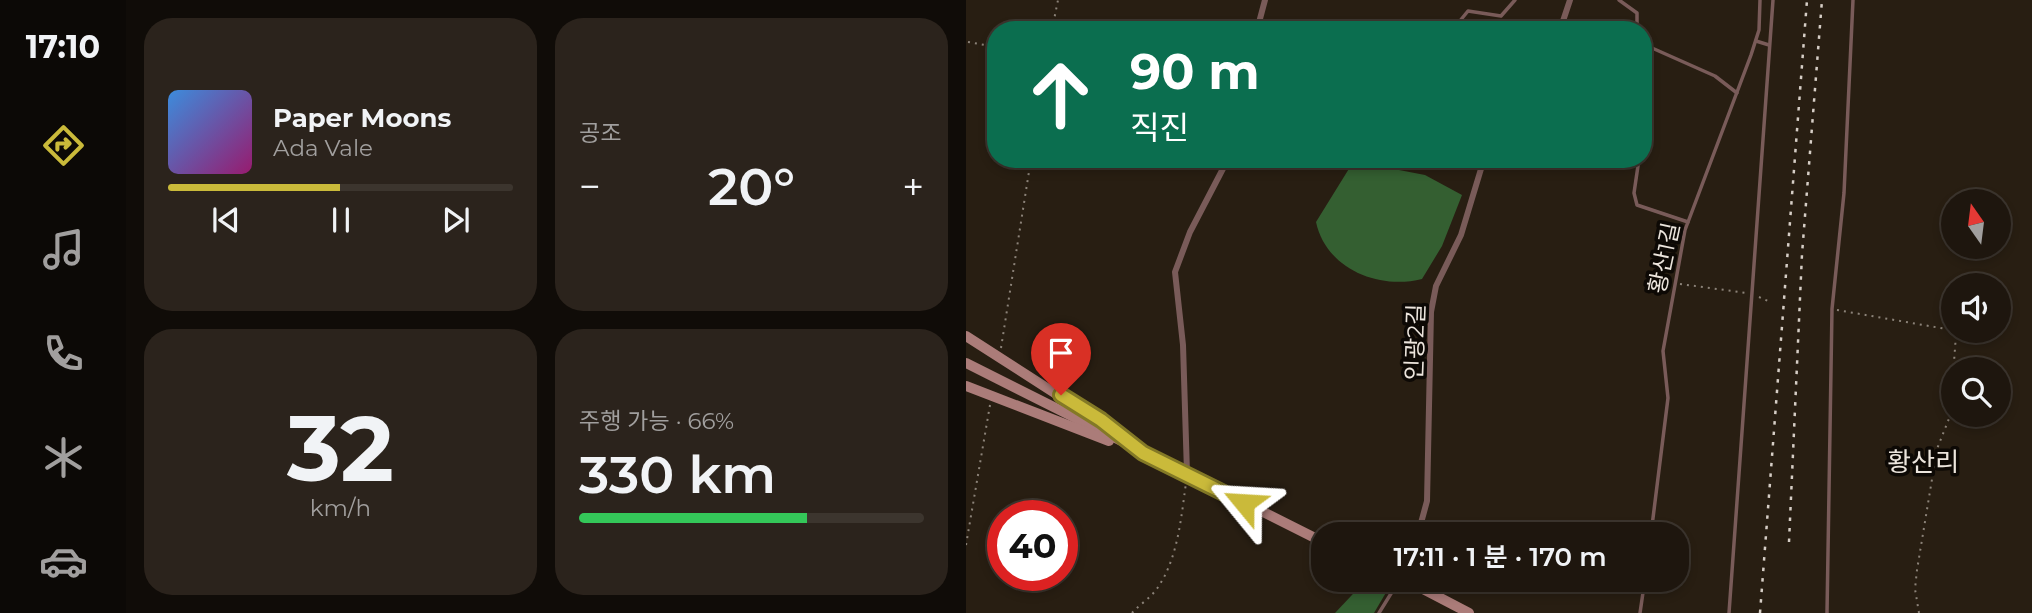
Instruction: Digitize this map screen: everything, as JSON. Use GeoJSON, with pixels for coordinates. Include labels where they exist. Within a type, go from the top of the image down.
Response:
{"type":"FeatureCollection","features":[{"type":"Feature","properties":{"kind":"street"},"geometry":{"type":"LineString","coordinates":[[1259,21],[1265,0]]}},
{"type":"Feature","properties":{"kind":"street"},"geometry":{"type":"LineString","coordinates":[[1563,21],[1570,0]]}},
{"type":"Feature","properties":{"kind":"street"},"geometry":{"type":"LineString","coordinates":[[1187,474],[1183,345],[1175,272],[1190,232],[1223,168]]}},
{"type":"Feature","properties":{"kind":"street","name":"인광2길"},"geometry":{"type":"LineString","coordinates":[[1421,522],[1427,501],[1431,312],[1436,286],[1461,235],[1480,168]]}},
{"type":"Feature","properties":{"kind":"street"},"geometry":{"type":"LineString","coordinates":[[966,336],[1101,420],[1143,453]]}},
{"type":"Feature","properties":{"kind":"street"},"geometry":{"type":"LineString","coordinates":[[966,362],[1311,536]]}},
{"type":"Feature","properties":{"kind":"street"},"geometry":{"type":"LineString","coordinates":[[966,386],[1143,453]]}},
{"type":"Feature","properties":{"kind":"street"},"geometry":{"type":"LineString","coordinates":[[1428,592],[1469,613]]}},
{"type":"Feature","properties":{"kind":"lane"},"geometry":{"type":"LineString","coordinates":[[1460,21],[1468,10],[1502,16],[1515,0]]}},
{"type":"Feature","properties":{"kind":"lane"},"geometry":{"type":"LineString","coordinates":[[1619,0],[1637,13],[1637,21]]}},
{"type":"Feature","properties":{"kind":"lane","name":"황산1길"},"geometry":{"type":"LineString","coordinates":[[1652,522],[1668,398],[1663,351],[1688,222],[1756,41],[1761,13],[1760,0]]}},
{"type":"Feature","properties":{"kind":"lane"},"geometry":{"type":"LineString","coordinates":[[1729,613],[1749,293],[1773,0]]}},
{"type":"Feature","properties":{"kind":"lane"},"geometry":{"type":"LineString","coordinates":[[1827,613],[1832,309],[1844,193],[1853,0]]}},
{"type":"Feature","properties":{"kind":"lane"},"geometry":{"type":"LineString","coordinates":[[1756,41],[1769,45]]}},
{"type":"Feature","properties":{"kind":"lane"},"geometry":{"type":"LineString","coordinates":[[1652,48],[1715,76],[1737,93]]}},
{"type":"Feature","properties":{"kind":"lane"},"geometry":{"type":"LineString","coordinates":[[1638,168],[1634,193],[1637,205],[1688,222]]}},
{"type":"Feature","properties":{"kind":"lane"},"geometry":{"type":"LineString","coordinates":[[1379,613],[1393,592]]}},
{"type":"Feature","properties":{"kind":"lane"},"geometry":{"type":"LineString","coordinates":[[1640,613],[1643,592]]}},
{"type":"Feature","properties":{"kind":"path"},"geometry":{"type":"LineString","coordinates":[[1054,21],[1058,0]]}},
{"type":"Feature","properties":{"kind":"path"},"geometry":{"type":"LineString","coordinates":[[968,42],[987,45]]}},
{"type":"Feature","properties":{"kind":"path"},"geometry":{"type":"LineString","coordinates":[[1000,358],[1030,168]]}},
{"type":"Feature","properties":{"kind":"path"},"geometry":{"type":"LineString","coordinates":[[1676,284],[1749,293],[1768,301]]}},
{"type":"Feature","properties":{"kind":"path"},"geometry":{"type":"LineString","coordinates":[[1832,309],[1941,329]]}},
{"type":"Feature","properties":{"kind":"path"},"geometry":{"type":"LineString","coordinates":[[1919,613],[1916,580],[1937,449],[1952,402],[1956,343]]}},
{"type":"Feature","properties":{"kind":"path"},"geometry":{"type":"LineString","coordinates":[[966,545],[992,396]]}},
{"type":"Feature","properties":{"kind":"path"},"geometry":{"type":"LineString","coordinates":[[1132,613],[1157,588],[1174,549],[1187,474]]}},
{"type":"Feature","properties":{"kind":"green space"},"geometry":{"type":"Polygon","coordinates":[[[1349,168],[1399,168],[1425,175],[1462,195],[1442,246],[1422,279],[1406,282],[1372,278],[1343,264],[1322,238],[1316,222],[1349,168]]]}},
{"type":"Feature","properties":{"kind":"green space"},"geometry":{"type":"Polygon","coordinates":[[[1355,592],[1386,592],[1374,613],[1335,613],[1355,592]]]}},
{"type":"Feature","properties":{"kind":"railway"},"geometry":{"type":"LineString","coordinates":[[1760,613],[1807,0]]}},
{"type":"Feature","properties":{"kind":"railway"},"geometry":{"type":"LineString","coordinates":[[1789,542],[1802,254],[1822,0]]}},
{"type":"Feature","properties":{"kind":"district","name":"황산리"},"geometry":{"type":"Point","coordinates":[1923,462]}},
{"type":"Feature","properties":{"kind":"route"},"geometry":{"type":"LineString","coordinates":[[1061,395],[1101,420],[1143,453],[1244,503]]}}]}
